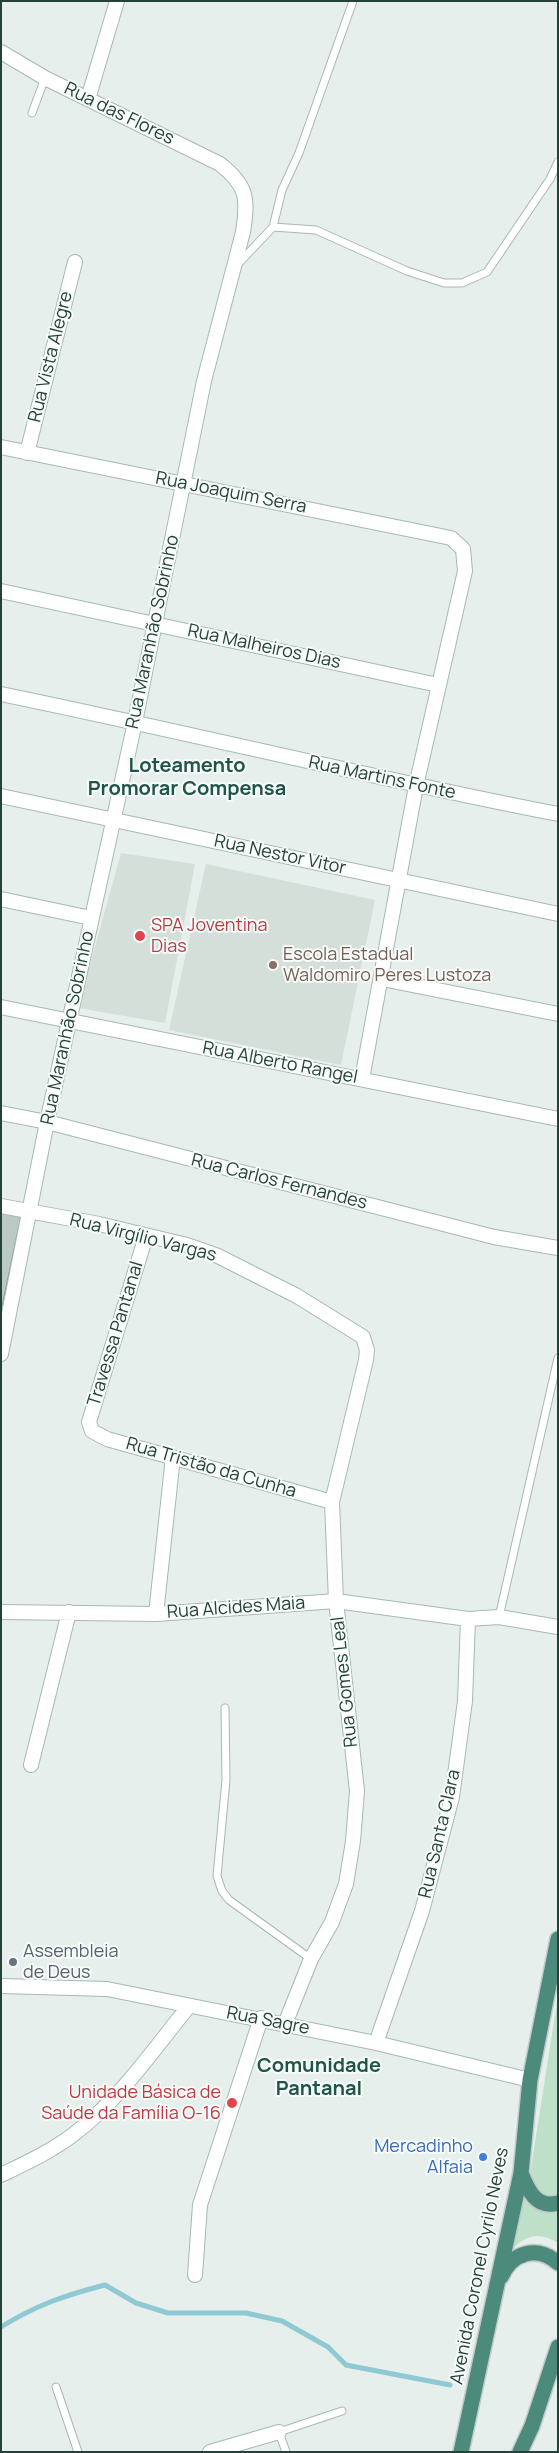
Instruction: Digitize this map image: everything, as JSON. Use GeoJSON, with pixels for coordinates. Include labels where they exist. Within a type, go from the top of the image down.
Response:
{"type":"FeatureCollection","features":[{"type":"Feature","properties":{"kind":"highway","name":"Avenida Coronel Cyrilo Neves"},"geometry":{"type":"LineString","coordinates":[[461,2452],[521,2173],[530,2080],[558,1939]]}},
{"type":"Feature","properties":{"kind":"highway"},"geometry":{"type":"LineString","coordinates":[[521,2173],[534,2199],[544,2204],[558,2204]]}},
{"type":"Feature","properties":{"kind":"highway"},"geometry":{"type":"LineString","coordinates":[[495,2290],[504,2271],[517,2257],[541,2252],[549,2255],[558,2263]]}},
{"type":"Feature","properties":{"kind":"highway"},"geometry":{"type":"LineString","coordinates":[[520,2452],[532,2426],[558,2347]]}},
{"type":"Feature","properties":{"kind":"street"},"geometry":{"type":"LineString","coordinates":[[88,98],[117,1]]}},
{"type":"Feature","properties":{"kind":"street","name":"Rua das Flores"},"geometry":{"type":"LineString","coordinates":[[1,52],[45,78],[220,164],[236,177]]}},
{"type":"Feature","properties":{"kind":"street","name":"Rua Maranhão Sobrinho"},"geometry":{"type":"LineString","coordinates":[[1,1354],[47,1122],[156,623],[204,380],[246,212],[245,198],[236,177]]}},
{"type":"Feature","properties":{"kind":"street","name":"Rua Vista Alegre"},"geometry":{"type":"LineString","coordinates":[[27,452],[75,262]]}},
{"type":"Feature","properties":{"kind":"street","name":"Rua Joaquim Serra"},"geometry":{"type":"LineString","coordinates":[[1,447],[451,538],[463,550],[465,571],[438,685]]}},
{"type":"Feature","properties":{"kind":"street","name":"Rua Malheiros Dias"},"geometry":{"type":"LineString","coordinates":[[1,591],[438,685]]}},
{"type":"Feature","properties":{"kind":"street"},"geometry":{"type":"LineString","coordinates":[[362,1079],[416,786],[438,685]]}},
{"type":"Feature","properties":{"kind":"street","name":"Rua Martins Fonte"},"geometry":{"type":"LineString","coordinates":[[1,694],[135,722],[416,786],[558,814]]}},
{"type":"Feature","properties":{"kind":"street","name":"Rua Nestor Vitor"},"geometry":{"type":"LineString","coordinates":[[1,796],[558,914]]}},
{"type":"Feature","properties":{"kind":"street"},"geometry":{"type":"LineString","coordinates":[[1,899],[91,918]]}},
{"type":"Feature","properties":{"kind":"street"},"geometry":{"type":"LineString","coordinates":[[382,978],[558,1014]]}},
{"type":"Feature","properties":{"kind":"street","name":"Rua Alberto Rangel"},"geometry":{"type":"LineString","coordinates":[[1,1007],[558,1119]]}},
{"type":"Feature","properties":{"kind":"street","name":"Rua Carlos Fernandes"},"geometry":{"type":"LineString","coordinates":[[1,1113],[47,1122],[494,1238],[558,1248]]}},
{"type":"Feature","properties":{"kind":"street","name":"Rua Virgílio Vargas"},"geometry":{"type":"LineString","coordinates":[[1,1206],[99,1224],[216,1255],[298,1296],[358,1332]]}},
{"type":"Feature","properties":{"kind":"street","name":"Travessa Pantanal"},"geometry":{"type":"LineString","coordinates":[[92,1431],[89,1422],[146,1236]]}},
{"type":"Feature","properties":{"kind":"street","name":"Rua Gomes Leal"},"geometry":{"type":"LineString","coordinates":[[284,2024],[311,1959],[332,1922],[346,1884],[353,1842],[357,1791],[336,1601],[332,1502],[366,1360],[365,1343],[358,1332]]}},
{"type":"Feature","properties":{"kind":"street","name":"Rua Tristão da Cunha"},"geometry":{"type":"LineString","coordinates":[[92,1431],[107,1439],[332,1502]]}},
{"type":"Feature","properties":{"kind":"street"},"geometry":{"type":"LineString","coordinates":[[156,1614],[173,1457]]}},
{"type":"Feature","properties":{"kind":"street","name":"Rua Alcides Maia"},"geometry":{"type":"LineString","coordinates":[[1,1612],[156,1614],[336,1601],[468,1619],[499,1617],[558,1627]]}},
{"type":"Feature","properties":{"kind":"street"},"geometry":{"type":"LineString","coordinates":[[31,1765],[69,1612]]}},
{"type":"Feature","properties":{"kind":"street","name":"Rua Santa Clara"},"geometry":{"type":"LineString","coordinates":[[376,2043],[422,1911],[452,1797],[465,1701],[468,1619]]}},
{"type":"Feature","properties":{"kind":"street","name":"Rua Sagre"},"geometry":{"type":"LineString","coordinates":[[1,1986],[107,1990],[261,2018],[530,2080]]}},
{"type":"Feature","properties":{"kind":"street"},"geometry":{"type":"LineString","coordinates":[[1,2175],[30,2162],[74,2134],[100,2111],[113,2099],[189,2006]]}},
{"type":"Feature","properties":{"kind":"street"},"geometry":{"type":"LineString","coordinates":[[195,2275],[200,2205],[261,2018]]}},
{"type":"Feature","properties":{"kind":"street"},"geometry":{"type":"LineString","coordinates":[[210,2452],[279,2432]]}},
{"type":"Feature","properties":{"kind":"lane"},"geometry":{"type":"LineString","coordinates":[[232,270],[273,227],[282,190],[299,153],[353,1]]}},
{"type":"Feature","properties":{"kind":"lane"},"geometry":{"type":"LineString","coordinates":[[32,113],[45,78]]}},
{"type":"Feature","properties":{"kind":"lane"},"geometry":{"type":"LineString","coordinates":[[273,227],[316,230],[407,271],[444,283],[462,283],[487,272],[550,180],[558,162]]}},
{"type":"Feature","properties":{"kind":"lane"},"geometry":{"type":"LineString","coordinates":[[499,1617],[558,1358]]}},
{"type":"Feature","properties":{"kind":"lane"},"geometry":{"type":"LineString","coordinates":[[225,1708],[226,1780],[217,1876],[222,1891],[229,1900],[311,1959]]}},
{"type":"Feature","properties":{"kind":"lane"},"geometry":{"type":"LineString","coordinates":[[56,2387],[78,2452]]}},
{"type":"Feature","properties":{"kind":"lane"},"geometry":{"type":"LineString","coordinates":[[286,2452],[279,2432],[342,2411]]}},
{"type":"Feature","properties":{"kind":"shaded area","name":"SPA Joventina Dias"},"geometry":{"type":"Polygon","coordinates":[[[121,853],[195,864],[165,1023],[78,1008],[121,853]]]}},
{"type":"Feature","properties":{"kind":"shaded area","name":"Escola Estadual Waldomiro Peres Lustoza"},"geometry":{"type":"Polygon","coordinates":[[[206,864],[375,900],[341,1065],[169,1030],[206,864]]]}},
{"type":"Feature","properties":{"kind":"green space"},"geometry":{"type":"Polygon","coordinates":[[[558,1996],[558,2196],[542,2196],[532,2183],[530,2174],[558,1996]]]}},
{"type":"Feature","properties":{"kind":"green space"},"geometry":{"type":"Polygon","coordinates":[[[523,2186],[536,2206],[545,2210],[558,2210],[558,2243],[544,2237],[531,2237],[519,2243],[509,2254],[523,2186]]]}},
{"type":"Feature","properties":{"kind":"building"},"geometry":{"type":"Polygon","coordinates":[[[1,1212],[21,1216],[1,1311],[1,1212]]]}},
{"type":"Feature","properties":{"kind":"waterway"},"geometry":{"type":"LineString","coordinates":[[1,2327],[51,2302],[105,2285],[136,2303],[168,2313],[246,2313],[282,2321],[328,2347],[346,2365],[450,2385]]}},
{"type":"Feature","properties":{"kind":"place","name":"SPA Joventina Dias"},"geometry":{"type":"Point","coordinates":[140,936]}},
{"type":"Feature","properties":{"kind":"place","name":"Escola Estadual Waldomiro Peres Lustoza"},"geometry":{"type":"Point","coordinates":[273,965]}},
{"type":"Feature","properties":{"kind":"place","name":"Assembleia de Deus"},"geometry":{"type":"Point","coordinates":[13,1962]}},
{"type":"Feature","properties":{"kind":"place","name":"Unidade Básica de Saúde da Família O-16"},"geometry":{"type":"Point","coordinates":[232,2103]}},
{"type":"Feature","properties":{"kind":"place","name":"Mercadinho Alfaia"},"geometry":{"type":"Point","coordinates":[483,2157]}},
{"type":"Feature","properties":{"kind":"district","name":"Loteamento Promorar Compensa"},"geometry":{"type":"Point","coordinates":[187,778]}},
{"type":"Feature","properties":{"kind":"district","name":"Comunidade Pantanal"},"geometry":{"type":"Point","coordinates":[319,2078]}}]}
